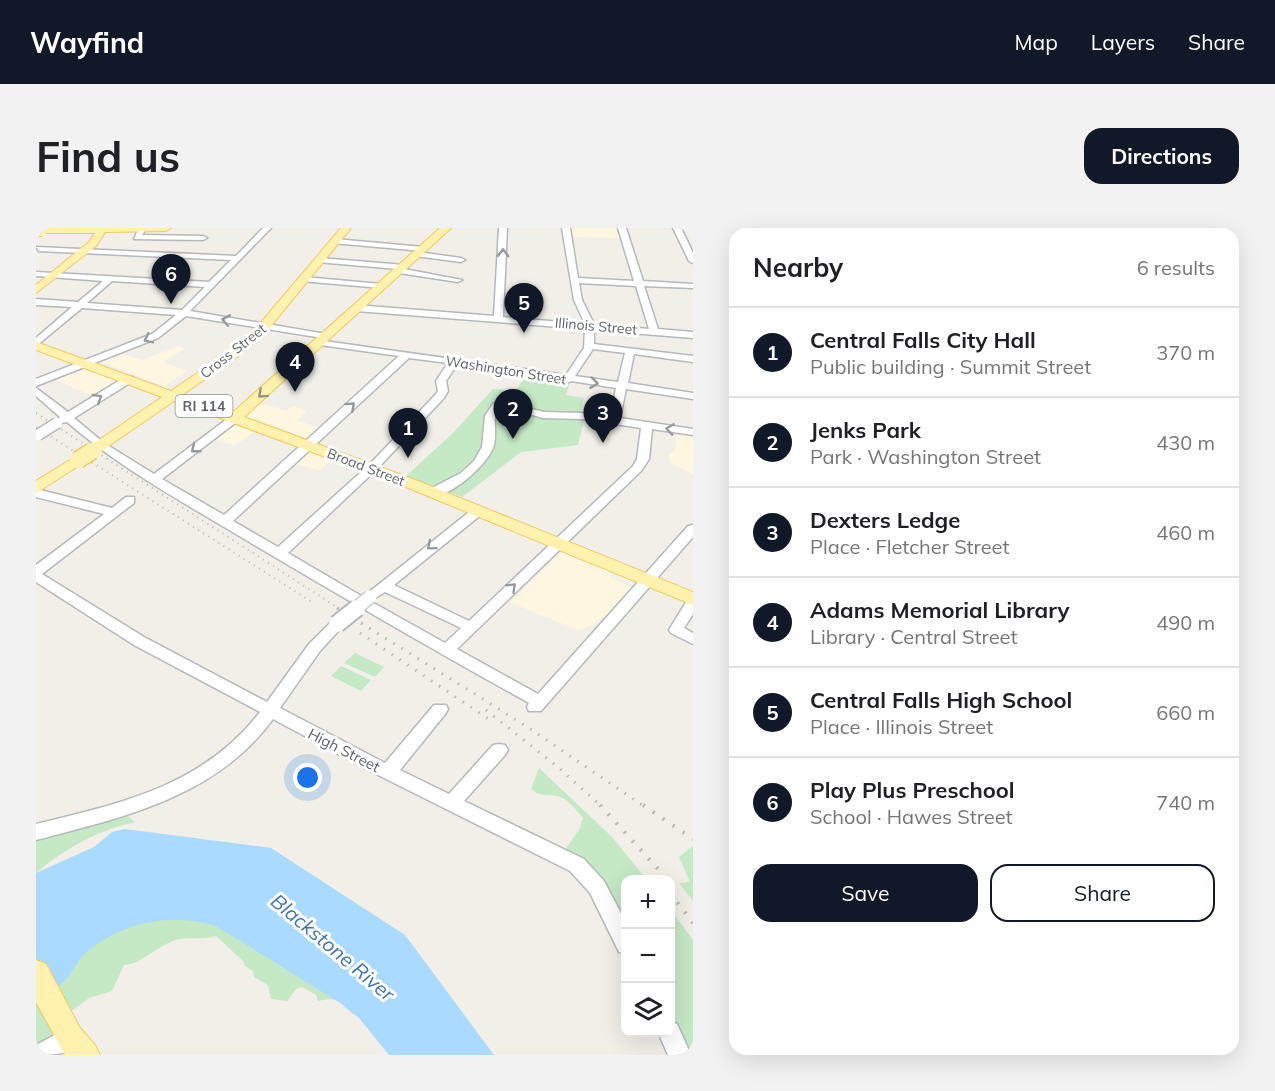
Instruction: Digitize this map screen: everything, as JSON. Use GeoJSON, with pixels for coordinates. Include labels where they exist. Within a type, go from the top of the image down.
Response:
{"type":"FeatureCollection","features":[{"type":"Feature","properties":{"kind":"main road"},"geometry":{"type":"LineString","coordinates":[[39,231],[166,228]]}},
{"type":"Feature","properties":{"kind":"main road","name":"Cross Street"},"geometry":{"type":"LineString","coordinates":[[36,491],[232,354],[265,327],[346,228]]}},
{"type":"Feature","properties":{"kind":"main road"},"geometry":{"type":"LineString","coordinates":[[235,418],[446,228]]}},
{"type":"Feature","properties":{"kind":"main road"},"geometry":{"type":"LineString","coordinates":[[36,290],[87,249],[103,229]]}},
{"type":"Feature","properties":{"kind":"main road","name":"Broad Street"},"geometry":{"type":"LineString","coordinates":[[36,345],[371,469],[693,601]]}},
{"type":"Feature","properties":{"kind":"main road"},"geometry":{"type":"LineString","coordinates":[[36,973],[78,1046]]}},
{"type":"Feature","properties":{"kind":"street"},"geometry":{"type":"LineString","coordinates":[[179,237],[184,228]]}},
{"type":"Feature","properties":{"kind":"street"},"geometry":{"type":"LineString","coordinates":[[36,384],[152,338],[184,313],[267,228]]}},
{"type":"Feature","properties":{"kind":"street"},"geometry":{"type":"LineString","coordinates":[[498,319],[503,228]]}},
{"type":"Feature","properties":{"kind":"street"},"geometry":{"type":"LineString","coordinates":[[566,228],[578,300],[590,325],[589,346],[567,380]]}},
{"type":"Feature","properties":{"kind":"street"},"geometry":{"type":"LineString","coordinates":[[622,228],[654,331]]}},
{"type":"Feature","properties":{"kind":"street"},"geometry":{"type":"LineString","coordinates":[[677,228],[693,261]]}},
{"type":"Feature","properties":{"kind":"street"},"geometry":{"type":"LineString","coordinates":[[142,229],[137,237],[203,238]]}},
{"type":"Feature","properties":{"kind":"street"},"geometry":{"type":"LineString","coordinates":[[335,242],[421,251],[462,260]]}},
{"type":"Feature","properties":{"kind":"street"},"geometry":{"type":"LineString","coordinates":[[39,249],[87,249],[238,258]]}},
{"type":"Feature","properties":{"kind":"street"},"geometry":{"type":"LineString","coordinates":[[320,260],[401,269],[458,280]]}},
{"type":"Feature","properties":{"kind":"street"},"geometry":{"type":"LineString","coordinates":[[36,274],[56,273],[211,285]]}},
{"type":"Feature","properties":{"kind":"street"},"geometry":{"type":"LineString","coordinates":[[36,345],[111,278]]}},
{"type":"Feature","properties":{"kind":"street"},"geometry":{"type":"LineString","coordinates":[[304,279],[381,286]]}},
{"type":"Feature","properties":{"kind":"street"},"geometry":{"type":"LineString","coordinates":[[575,280],[693,286]]}},
{"type":"Feature","properties":{"kind":"street","name":"Washington Street"},"geometry":{"type":"LineString","coordinates":[[36,302],[184,313],[406,355],[567,380],[693,396]]}},
{"type":"Feature","properties":{"kind":"street","name":"Illinois Street"},"geometry":{"type":"LineString","coordinates":[[356,308],[693,335]]}},
{"type":"Feature","properties":{"kind":"street"},"geometry":{"type":"LineString","coordinates":[[589,346],[693,359]]}},
{"type":"Feature","properties":{"kind":"street"},"geometry":{"type":"LineString","coordinates":[[614,421],[630,351]]}},
{"type":"Feature","properties":{"kind":"street"},"geometry":{"type":"LineString","coordinates":[[225,521],[406,355]]}},
{"type":"Feature","properties":{"kind":"street"},"geometry":{"type":"LineString","coordinates":[[280,553],[371,469],[440,396],[443,391],[441,381],[453,362]]}},
{"type":"Feature","properties":{"kind":"street"},"geometry":{"type":"LineString","coordinates":[[37,436],[129,379]]}},
{"type":"Feature","properties":{"kind":"street"},"geometry":{"type":"LineString","coordinates":[[36,391],[62,420],[97,447],[386,617],[448,649],[538,704],[693,529]]}},
{"type":"Feature","properties":{"kind":"street"},"geometry":{"type":"LineString","coordinates":[[432,493],[472,471],[480,463],[490,440],[489,418],[499,404],[513,404],[531,413],[543,415],[582,416],[693,432]]}},
{"type":"Feature","properties":{"kind":"street"},"geometry":{"type":"LineString","coordinates":[[154,480],[235,418]]}},
{"type":"Feature","properties":{"kind":"street"},"geometry":{"type":"LineString","coordinates":[[448,649],[638,468],[643,459],[647,425]]}},
{"type":"Feature","properties":{"kind":"street"},"geometry":{"type":"LineString","coordinates":[[36,491],[78,506],[114,512]]}},
{"type":"Feature","properties":{"kind":"street"},"geometry":{"type":"LineString","coordinates":[[36,574],[130,501]]}},
{"type":"Feature","properties":{"kind":"street"},"geometry":{"type":"LineString","coordinates":[[36,832],[137,805],[185,786],[230,755],[270,711],[319,643],[337,624],[478,511]]}},
{"type":"Feature","properties":{"kind":"street","name":"High Street"},"geometry":{"type":"LineString","coordinates":[[36,574],[131,637],[388,772],[559,854],[583,870],[597,887],[621,935]]}},
{"type":"Feature","properties":{"kind":"street"},"geometry":{"type":"LineString","coordinates":[[384,586],[470,627]]}},
{"type":"Feature","properties":{"kind":"street"},"geometry":{"type":"LineString","coordinates":[[693,601],[676,630],[693,639]]}},
{"type":"Feature","properties":{"kind":"street"},"geometry":{"type":"LineString","coordinates":[[388,772],[440,709]]}},
{"type":"Feature","properties":{"kind":"street"},"geometry":{"type":"LineString","coordinates":[[452,803],[499,750]]}},
{"type":"Feature","properties":{"kind":"street"},"geometry":{"type":"LineString","coordinates":[[671,1037],[680,1055]]}},
{"type":"Feature","properties":{"kind":"street"},"geometry":{"type":"LineString","coordinates":[[40,1055],[78,1046]]}},
{"type":"Feature","properties":{"kind":"shaded area"},"geometry":{"type":"Polygon","coordinates":[[[565,228],[620,228],[624,238],[567,237],[565,228]]]}},
{"type":"Feature","properties":{"kind":"shaded area"},"geometry":{"type":"Polygon","coordinates":[[[179,346],[184,349],[163,362],[187,371],[164,386],[98,361],[117,353],[143,360],[179,346]]]}},
{"type":"Feature","properties":{"kind":"shaded area"},"geometry":{"type":"Polygon","coordinates":[[[79,369],[120,381],[95,397],[54,379],[79,369]]]}},
{"type":"Feature","properties":{"kind":"shaded area"},"geometry":{"type":"Polygon","coordinates":[[[258,402],[286,411],[293,406],[307,411],[297,420],[319,428],[307,439],[242,416],[258,402]]]}},
{"type":"Feature","properties":{"kind":"shaded area"},"geometry":{"type":"Polygon","coordinates":[[[237,423],[257,430],[234,446],[215,438],[237,423]]]}},
{"type":"Feature","properties":{"kind":"shaded area"},"geometry":{"type":"Polygon","coordinates":[[[676,430],[693,432],[693,474],[670,463],[669,454],[675,451],[676,430]]]}},
{"type":"Feature","properties":{"kind":"shaded area"},"geometry":{"type":"Polygon","coordinates":[[[308,449],[334,458],[320,470],[291,463],[308,449]]]}},
{"type":"Feature","properties":{"kind":"shaded area"},"geometry":{"type":"Polygon","coordinates":[[[563,551],[614,572],[610,578],[633,588],[615,608],[591,626],[578,630],[510,602],[563,551]]]}},
{"type":"Feature","properties":{"kind":"green space"},"geometry":{"type":"Polygon","coordinates":[[[525,376],[570,382],[566,395],[584,398],[578,418],[584,420],[578,445],[521,452],[462,497],[406,476],[453,433],[493,389],[516,391],[525,376]]]}},
{"type":"Feature","properties":{"kind":"green space"},"geometry":{"type":"Polygon","coordinates":[[[355,653],[384,667],[375,677],[344,663],[355,653]]]}},
{"type":"Feature","properties":{"kind":"green space"},"geometry":{"type":"Polygon","coordinates":[[[341,666],[371,680],[361,691],[331,676],[341,666]]]}},
{"type":"Feature","properties":{"kind":"green space"},"geometry":{"type":"Polygon","coordinates":[[[539,768],[612,837],[643,875],[621,875],[621,945],[604,910],[561,856],[580,828],[583,818],[563,798],[541,794],[531,789],[539,768]]]}},
{"type":"Feature","properties":{"kind":"green space"},"geometry":{"type":"Polygon","coordinates":[[[114,805],[135,822],[95,835],[58,856],[36,873],[36,829],[114,805]]]}},
{"type":"Feature","properties":{"kind":"green space"},"geometry":{"type":"Polygon","coordinates":[[[693,846],[693,901],[679,883],[690,882],[679,857],[693,846]]]}},
{"type":"Feature","properties":{"kind":"green space"},"geometry":{"type":"Polygon","coordinates":[[[186,901],[367,1014],[352,1014],[346,1005],[338,1000],[318,1001],[316,995],[302,987],[296,989],[287,1001],[271,999],[268,985],[254,977],[253,971],[245,966],[243,961],[216,936],[179,939],[137,962],[124,965],[112,991],[89,998],[61,1019],[62,1041],[36,1055],[36,979],[135,917],[186,901]]]}},
{"type":"Feature","properties":{"kind":"green space"},"geometry":{"type":"Polygon","coordinates":[[[675,915],[693,940],[693,1055],[676,1055],[671,1037],[675,1037],[675,915]]]}},
{"type":"Feature","properties":{"kind":"water","name":"Blackstone River"},"geometry":{"type":"Polygon","coordinates":[[[125,829],[271,848],[405,935],[494,1055],[389,1055],[359,1018],[340,1003],[216,926],[199,922],[164,920],[130,927],[114,934],[85,954],[63,983],[36,1002],[36,873],[94,847],[112,832],[125,829]]]}},
{"type":"Feature","properties":{"kind":"railway"},"geometry":{"type":"LineString","coordinates":[[36,235],[42,228]]}},
{"type":"Feature","properties":{"kind":"railway"},"geometry":{"type":"LineString","coordinates":[[36,413],[340,609]]}},
{"type":"Feature","properties":{"kind":"railway"},"geometry":{"type":"LineString","coordinates":[[36,427],[312,602]]}},
{"type":"Feature","properties":{"kind":"railway"},"geometry":{"type":"LineString","coordinates":[[337,608],[526,726],[645,807]]}},
{"type":"Feature","properties":{"kind":"railway"},"geometry":{"type":"LineString","coordinates":[[360,633],[490,720]]}},
{"type":"Feature","properties":{"kind":"railway"},"geometry":{"type":"LineString","coordinates":[[486,710],[559,768],[601,806]]}},
{"type":"Feature","properties":{"kind":"railway"},"geometry":{"type":"LineString","coordinates":[[643,805],[693,839]]}},
{"type":"Feature","properties":{"kind":"railway"},"geometry":{"type":"LineString","coordinates":[[601,806],[663,875]]}},
{"type":"Feature","properties":{"kind":"railway"},"geometry":{"type":"LineString","coordinates":[[675,900],[693,923]]}},
{"type":"Feature","properties":{"kind":"place","name":"Play Plus Preschool"},"geometry":{"type":"Point","coordinates":[171,304]}},
{"type":"Feature","properties":{"kind":"place","name":"Central Falls High School"},"geometry":{"type":"Point","coordinates":[524,333]}},
{"type":"Feature","properties":{"kind":"place","name":"Adams Memorial Library"},"geometry":{"type":"Point","coordinates":[295,392]}},
{"type":"Feature","properties":{"kind":"place","name":"Jenks Park"},"geometry":{"type":"Point","coordinates":[513,439]}},
{"type":"Feature","properties":{"kind":"place","name":"Dexters Ledge"},"geometry":{"type":"Point","coordinates":[603,443]}},
{"type":"Feature","properties":{"kind":"place","name":"Central Falls City Hall"},"geometry":{"type":"Point","coordinates":[408,458]}}]}
